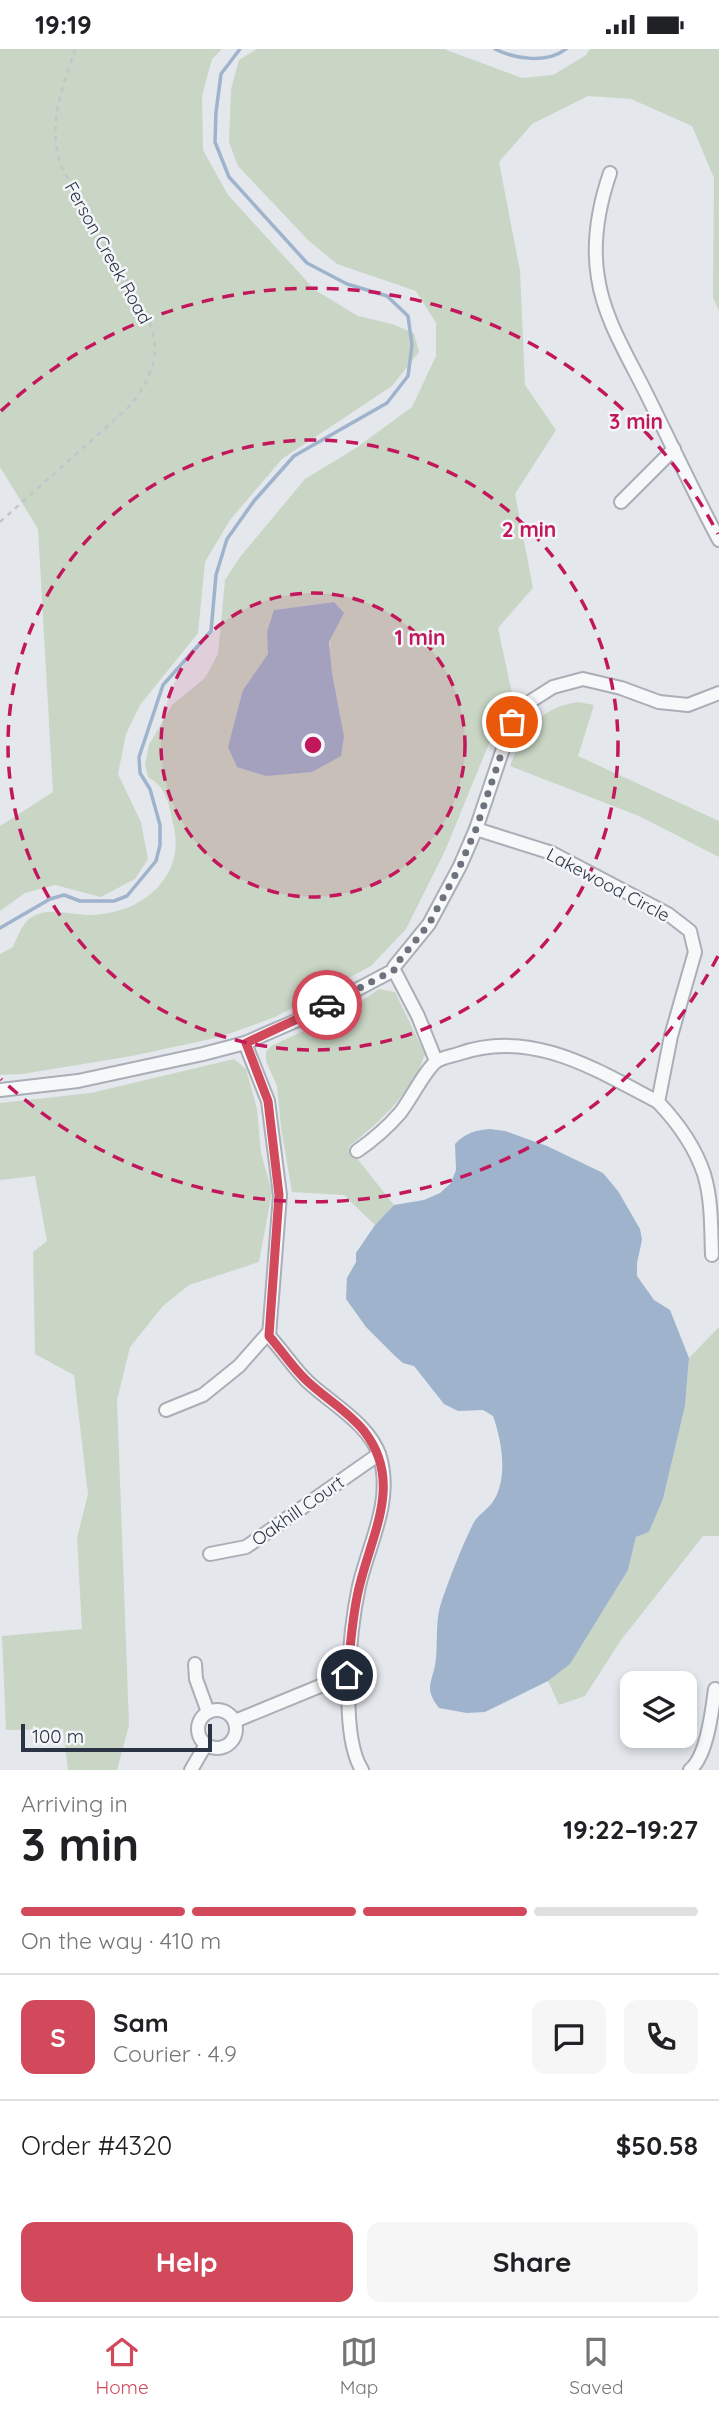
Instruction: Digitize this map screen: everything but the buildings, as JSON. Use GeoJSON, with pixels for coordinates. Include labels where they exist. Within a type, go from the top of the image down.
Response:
{"type":"FeatureCollection","features":[{"type":"Feature","properties":{"kind":"street"},"geometry":{"type":"LineString","coordinates":[[610,173],[600,201],[597,221],[598,277],[603,300],[618,337],[719,540]]}},
{"type":"Feature","properties":{"kind":"street"},"geometry":{"type":"LineString","coordinates":[[621,502],[674,449]]}},
{"type":"Feature","properties":{"kind":"street"},"geometry":{"type":"LineString","coordinates":[[0,1090],[78,1081],[246,1043],[307,1016],[394,970],[429,924],[460,866],[476,829],[512,722],[531,701],[553,687],[583,679],[621,688],[659,702],[688,705],[719,693]]}},
{"type":"Feature","properties":{"kind":"street","name":"Lakewood Circle"},"geometry":{"type":"LineString","coordinates":[[476,829],[552,853],[668,914],[690,931],[695,953],[671,1036],[658,1102]]}},
{"type":"Feature","properties":{"kind":"street"},"geometry":{"type":"LineString","coordinates":[[394,970],[418,1016],[436,1061]]}},
{"type":"Feature","properties":{"kind":"street"},"geometry":{"type":"LineString","coordinates":[[246,1043],[268,1101],[279,1195],[269,1336],[305,1379],[363,1430],[379,1454],[385,1482],[382,1505],[359,1586],[347,1675],[350,1728],[362,1770]]}},
{"type":"Feature","properties":{"kind":"street"},"geometry":{"type":"LineString","coordinates":[[357,1151],[381,1133],[401,1111],[436,1061],[473,1049],[504,1046],[556,1052],[584,1063],[658,1102],[677,1121],[704,1174],[710,1208],[712,1255]]}},
{"type":"Feature","properties":{"kind":"street"},"geometry":{"type":"LineString","coordinates":[[166,1409],[203,1395],[239,1366],[269,1332]]}},
{"type":"Feature","properties":{"kind":"street","name":"Oakhill Court"},"geometry":{"type":"LineString","coordinates":[[210,1554],[246,1547],[379,1454]]}},
{"type":"Feature","properties":{"kind":"street"},"geometry":{"type":"LineString","coordinates":[[195,1664],[196,1679],[208,1711]]}},
{"type":"Feature","properties":{"kind":"street"},"geometry":{"type":"LineString","coordinates":[[235,1721],[347,1675]]}},
{"type":"Feature","properties":{"kind":"street"},"geometry":{"type":"LineString","coordinates":[[690,1770],[695,1766],[709,1729],[715,1689]]}},
{"type":"Feature","properties":{"kind":"street"},"geometry":{"type":"LineString","coordinates":[[208,1711],[222,1711],[230,1714],[235,1721],[236,1730],[228,1745],[220,1749],[205,1747],[201,1741],[199,1724],[208,1711]]}},
{"type":"Feature","properties":{"kind":"street"},"geometry":{"type":"LineString","coordinates":[[191,1770],[205,1747]]}},
{"type":"Feature","properties":{"kind":"path","name":"Ferson Creek Road"},"geometry":{"type":"LineString","coordinates":[[0,522],[130,407],[144,388],[155,351],[153,335],[142,309],[61,166],[55,148],[56,114],[75,49]]}},
{"type":"Feature","properties":{"kind":"green space"},"geometry":{"type":"Polygon","coordinates":[[[0,49],[222,49],[212,59],[202,96],[203,150],[228,195],[315,290],[358,316],[392,324],[414,333],[419,352],[392,386],[282,459],[230,520],[205,562],[198,633],[140,705],[126,734],[118,774],[141,822],[148,859],[135,879],[101,897],[55,885],[25,893],[0,911],[0,826],[53,792],[38,529],[0,467],[0,49]]]}},
{"type":"Feature","properties":{"kind":"green space"},"geometry":{"type":"Polygon","coordinates":[[[257,49],[444,49],[522,78],[553,75],[586,55],[590,49],[719,49],[719,311],[713,297],[714,178],[692,126],[631,99],[588,96],[532,124],[499,162],[520,271],[525,385],[556,430],[515,494],[533,588],[498,628],[514,703],[496,726],[445,851],[406,929],[371,966],[275,1017],[220,1037],[132,1056],[22,1074],[0,1075],[0,954],[13,947],[26,922],[43,913],[98,915],[119,911],[147,897],[170,869],[176,842],[171,812],[164,792],[148,777],[145,765],[149,745],[172,705],[205,678],[218,654],[225,580],[240,557],[305,479],[356,448],[412,407],[436,356],[436,323],[416,291],[337,264],[308,240],[238,166],[229,142],[231,89],[239,60],[257,49]],[[334,602],[274,610],[269,654],[243,690],[340,756],[341,725],[330,656],[334,602]]]}},
{"type":"Feature","properties":{"kind":"green space"},"geometry":{"type":"Polygon","coordinates":[[[578,702],[594,705],[578,756],[719,821],[719,857],[639,816],[510,766],[534,723],[552,710],[578,702]]]}},
{"type":"Feature","properties":{"kind":"green space"},"geometry":{"type":"Polygon","coordinates":[[[379,989],[395,992],[425,1054],[412,1082],[403,1094],[383,1117],[348,1147],[394,1205],[375,1225],[344,1195],[292,1192],[277,1086],[266,1061],[266,1052],[271,1046],[347,1011],[379,989]]]}},
{"type":"Feature","properties":{"kind":"green space"},"geometry":{"type":"Polygon","coordinates":[[[234,1059],[246,1069],[257,1109],[261,1153],[272,1192],[259,1262],[189,1285],[163,1306],[130,1347],[117,1400],[129,1725],[117,1770],[68,1770],[63,1729],[6,1730],[2,1636],[82,1629],[77,1538],[88,1494],[74,1375],[35,1354],[33,1252],[47,1241],[35,1176],[0,1180],[0,1103],[91,1093],[234,1059]]]}},
{"type":"Feature","properties":{"kind":"green space"},"geometry":{"type":"Polygon","coordinates":[[[719,1327],[719,1536],[703,1536],[621,1640],[585,1696],[559,1705],[548,1681],[570,1663],[628,1570],[636,1537],[649,1532],[663,1499],[685,1406],[689,1358],[719,1327]]]}},
{"type":"Feature","properties":{"kind":"water"},"geometry":{"type":"Polygon","coordinates":[[[334,602],[344,613],[329,642],[344,736],[341,756],[312,772],[266,776],[237,767],[228,747],[243,690],[268,654],[267,632],[274,610],[334,602]]]}},
{"type":"Feature","properties":{"kind":"water"},"geometry":{"type":"Polygon","coordinates":[[[490,1129],[505,1131],[547,1146],[603,1173],[618,1191],[640,1229],[642,1240],[637,1276],[654,1300],[670,1310],[689,1358],[685,1406],[663,1499],[649,1532],[636,1537],[628,1570],[570,1664],[548,1681],[485,1712],[467,1713],[439,1708],[431,1694],[430,1684],[435,1666],[442,1600],[473,1524],[494,1500],[501,1481],[501,1447],[496,1426],[493,1416],[483,1410],[458,1411],[444,1404],[414,1366],[403,1363],[366,1327],[346,1299],[347,1278],[356,1262],[356,1253],[375,1225],[394,1205],[424,1200],[440,1193],[451,1183],[456,1170],[455,1144],[471,1133],[490,1129]]]}},
{"type":"Feature","properties":{"kind":"waterway"},"geometry":{"type":"LineString","coordinates":[[0,928],[50,899],[64,895],[80,901],[114,901],[127,896],[156,861],[160,845],[160,825],[150,789],[140,773],[139,757],[163,685],[211,631],[216,575],[227,539],[254,501],[294,456],[387,403],[408,376],[412,345],[408,316],[387,296],[347,284],[307,263],[229,177],[215,142],[216,112],[221,74],[240,49]]}},
{"type":"Feature","properties":{"kind":"waterway"},"geometry":{"type":"LineString","coordinates":[[495,49],[531,58],[550,57],[566,49]]}},
{"type":"Feature","properties":{"kind":"way so far"},"geometry":{"type":"LineString","coordinates":[[327,1005],[394,970],[429,924],[476,829],[512,722]]}},
{"type":"Feature","properties":{"kind":"route"},"geometry":{"type":"LineString","coordinates":[[327,1005],[246,1043],[268,1101],[279,1195],[269,1336],[305,1379],[363,1430],[379,1454],[385,1482],[374,1540],[359,1586],[347,1675]]}}]}
